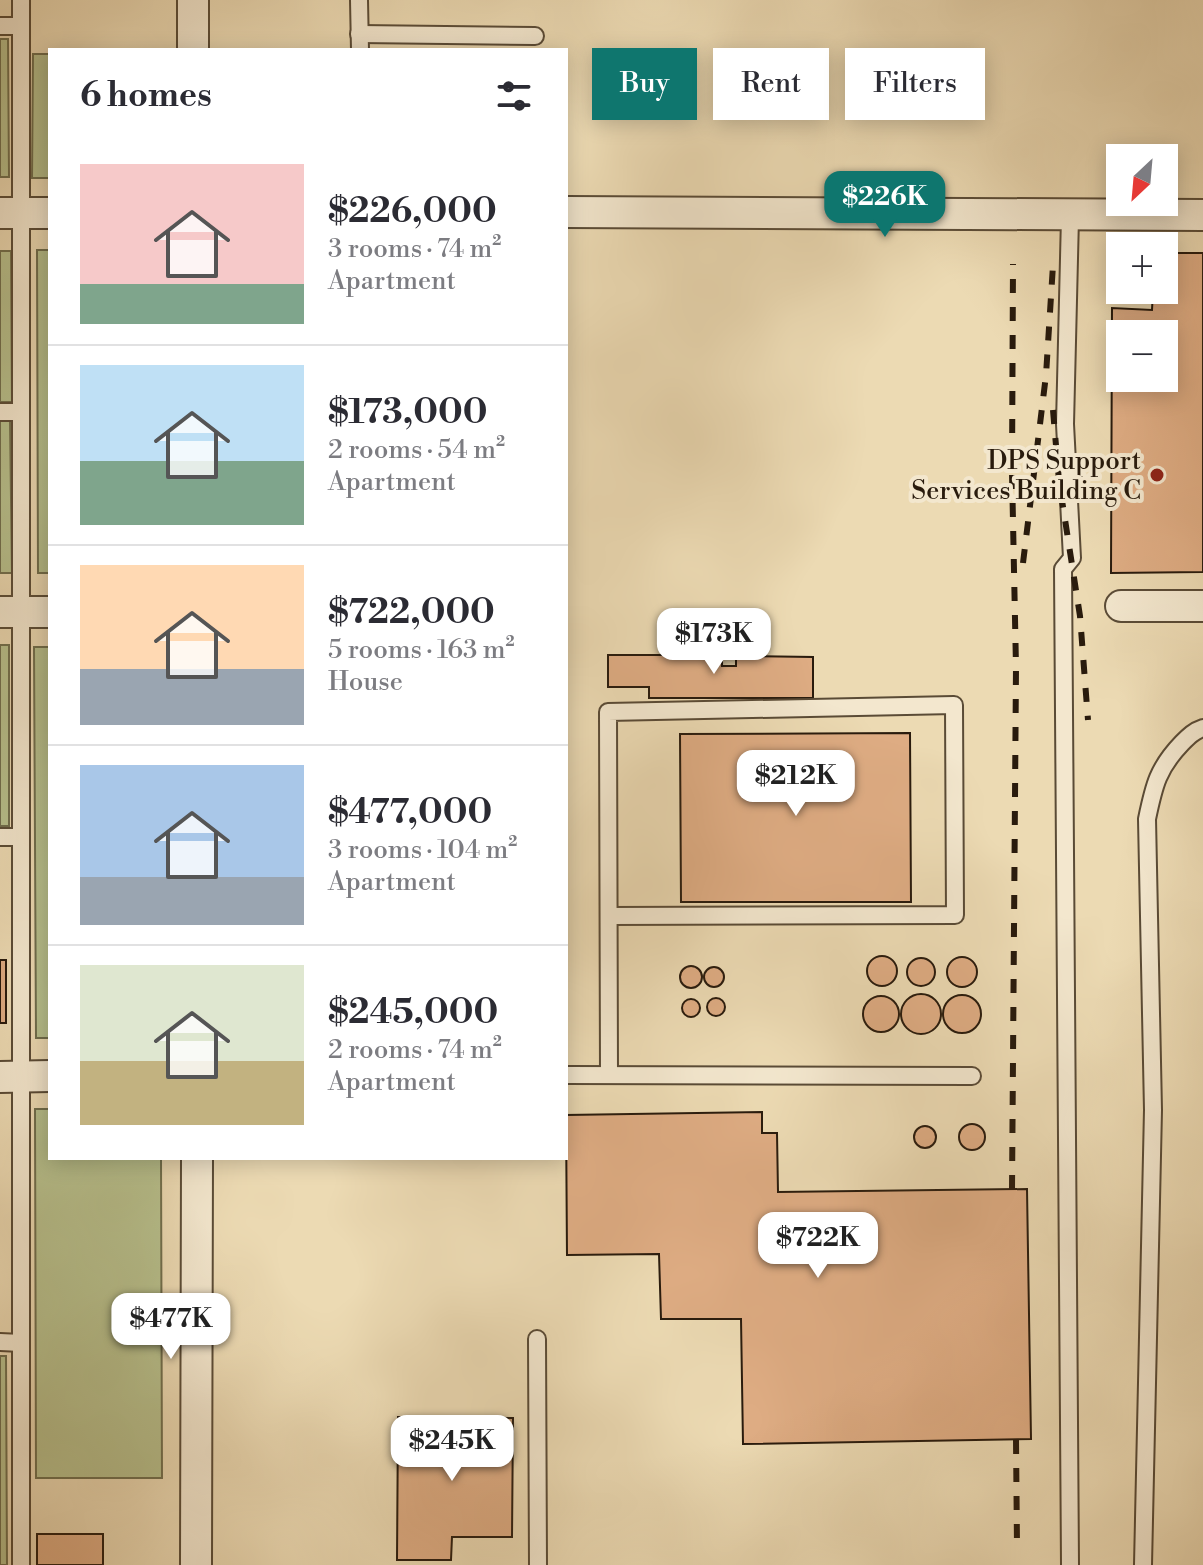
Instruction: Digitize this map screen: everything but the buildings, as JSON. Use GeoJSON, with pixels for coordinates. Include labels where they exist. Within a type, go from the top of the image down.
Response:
{"type":"FeatureCollection","features":[{"type":"Feature","properties":{"kind":"street"},"geometry":{"type":"LineString","coordinates":[[193,0],[193,48]]}},
{"type":"Feature","properties":{"kind":"street"},"geometry":{"type":"LineString","coordinates":[[568,212],[937,212],[1070,217],[1203,215]]}},
{"type":"Feature","properties":{"kind":"street"},"geometry":{"type":"LineString","coordinates":[[1121,606],[1203,606]]}},
{"type":"Feature","properties":{"kind":"street"},"geometry":{"type":"LineString","coordinates":[[196,1565],[197,1160]]}},
{"type":"Feature","properties":{"kind":"lane"},"geometry":{"type":"LineString","coordinates":[[21,0],[24,213],[21,412],[24,612],[21,1565]]}},
{"type":"Feature","properties":{"kind":"lane"},"geometry":{"type":"LineString","coordinates":[[359,0],[360,42],[535,36]]}},
{"type":"Feature","properties":{"kind":"lane"},"geometry":{"type":"LineString","coordinates":[[0,26],[21,26]]}},
{"type":"Feature","properties":{"kind":"lane"},"geometry":{"type":"LineString","coordinates":[[1070,217],[1065,424],[1072,558],[1063,569],[1070,1565]]}},
{"type":"Feature","properties":{"kind":"lane"},"geometry":{"type":"LineString","coordinates":[[0,412],[21,412]]}},
{"type":"Feature","properties":{"kind":"lane"},"geometry":{"type":"LineString","coordinates":[[609,916],[955,915],[954,705],[608,712],[609,1075]]}},
{"type":"Feature","properties":{"kind":"lane"},"geometry":{"type":"LineString","coordinates":[[1143,1565],[1153,1110],[1147,819],[1154,781],[1167,758],[1195,730],[1203,728]]}},
{"type":"Feature","properties":{"kind":"lane"},"geometry":{"type":"LineString","coordinates":[[0,837],[21,837]]}},
{"type":"Feature","properties":{"kind":"lane"},"geometry":{"type":"LineString","coordinates":[[568,1075],[972,1076]]}},
{"type":"Feature","properties":{"kind":"lane"},"geometry":{"type":"LineString","coordinates":[[537,1339],[538,1565]]}},
{"type":"Feature","properties":{"kind":"lane"},"geometry":{"type":"LineString","coordinates":[[0,1342],[21,1343]]}},
{"type":"Feature","properties":{"kind":"green space"},"geometry":{"type":"Polygon","coordinates":[[[0,39],[8,39],[9,177],[0,177],[0,39]]]}},
{"type":"Feature","properties":{"kind":"green space"},"geometry":{"type":"Polygon","coordinates":[[[33,54],[48,54],[48,178],[32,178],[33,54]]]}},
{"type":"Feature","properties":{"kind":"green space"},"geometry":{"type":"Polygon","coordinates":[[[37,250],[48,250],[48,573],[38,573],[37,250]]]}},
{"type":"Feature","properties":{"kind":"green space"},"geometry":{"type":"Polygon","coordinates":[[[0,251],[11,251],[12,402],[0,402],[0,251]]]}},
{"type":"Feature","properties":{"kind":"green space"},"geometry":{"type":"Polygon","coordinates":[[[0,421],[10,421],[12,573],[0,573],[0,421]]]}},
{"type":"Feature","properties":{"kind":"green space"},"geometry":{"type":"Polygon","coordinates":[[[0,645],[9,645],[9,826],[0,826],[0,645]]]}},
{"type":"Feature","properties":{"kind":"green space"},"geometry":{"type":"Polygon","coordinates":[[[34,647],[48,647],[48,1038],[36,1038],[34,647]]]}},
{"type":"Feature","properties":{"kind":"green space"},"geometry":{"type":"Polygon","coordinates":[[[35,1109],[48,1109],[48,1160],[161,1160],[162,1478],[36,1478],[35,1109]]]}},
{"type":"Feature","properties":{"kind":"green space"},"geometry":{"type":"Polygon","coordinates":[[[0,1356],[6,1356],[7,1565],[0,1565],[0,1356]]]}},
{"type":"Feature","properties":{"kind":"railway"},"geometry":{"type":"LineString","coordinates":[[1012,1189],[1016,667],[1012,473],[1013,264]]}},
{"type":"Feature","properties":{"kind":"railway"},"geometry":{"type":"LineString","coordinates":[[1023,563],[1046,375],[1053,265]]}},
{"type":"Feature","properties":{"kind":"railway"},"geometry":{"type":"LineString","coordinates":[[1053,410],[1059,481],[1080,616],[1088,720]]}},
{"type":"Feature","properties":{"kind":"railway"},"geometry":{"type":"LineString","coordinates":[[1016,1440],[1017,1546]]}},
{"type":"Feature","properties":{"kind":"place","name":"DPS Support Services Building C"},"geometry":{"type":"Point","coordinates":[1157,475]}}]}
